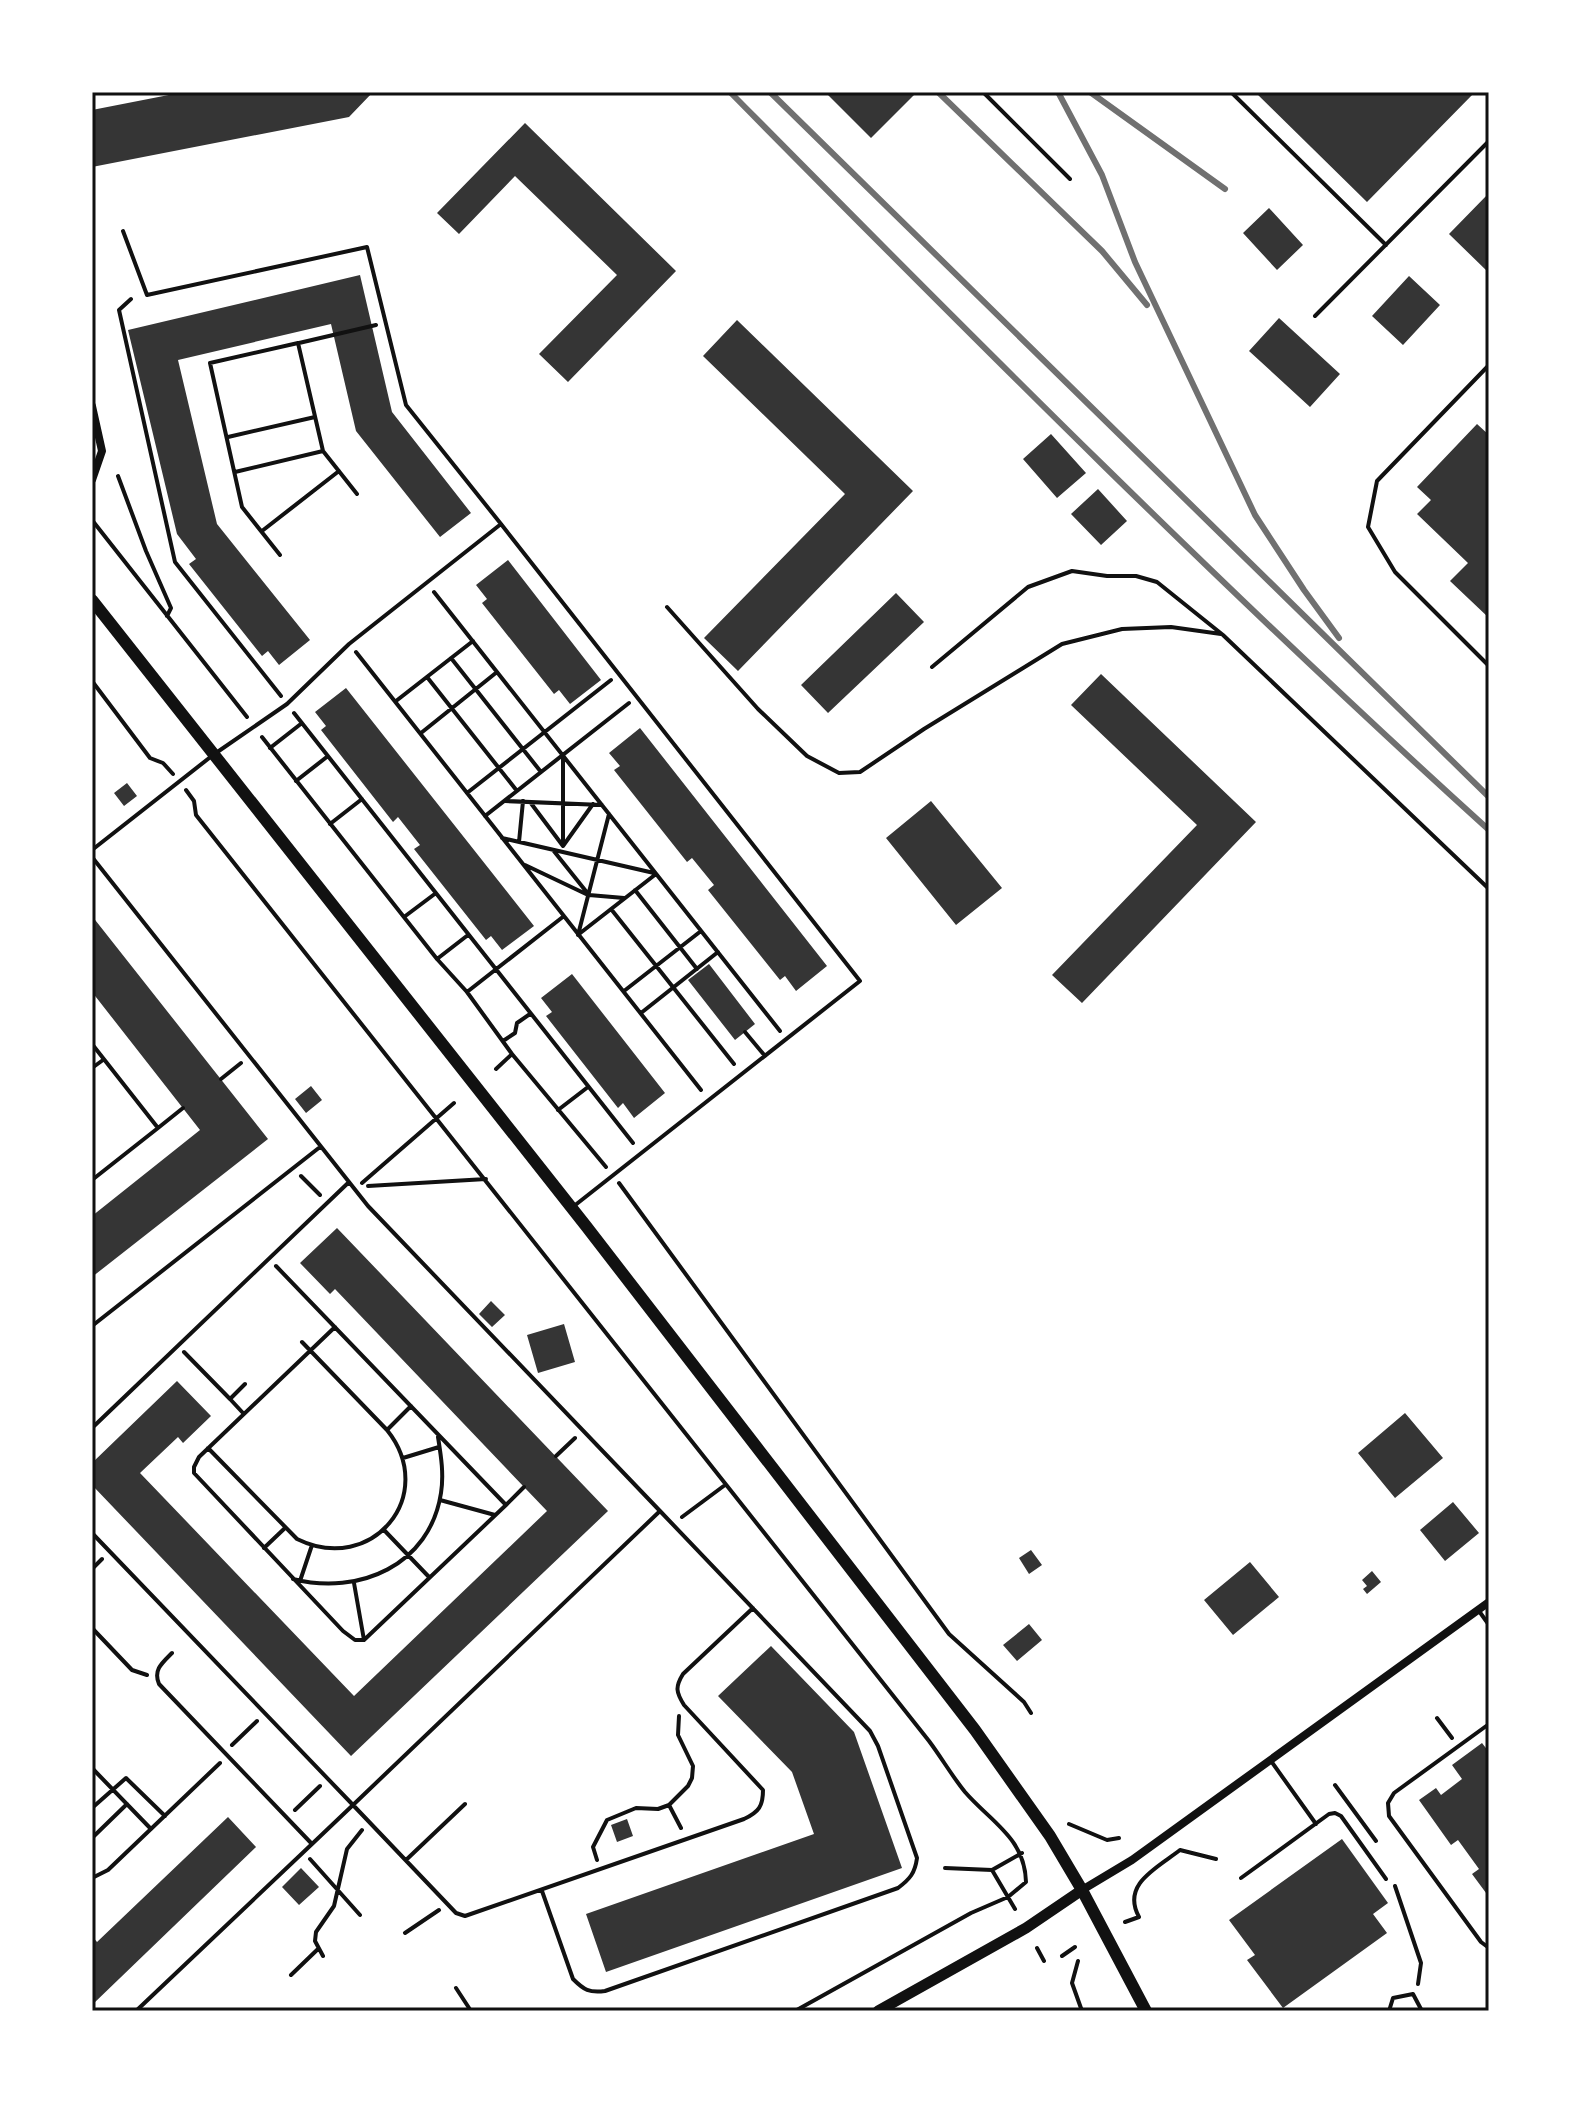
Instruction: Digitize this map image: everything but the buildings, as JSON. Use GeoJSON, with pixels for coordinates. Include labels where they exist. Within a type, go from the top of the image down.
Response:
{"type":"FeatureCollection","features":[{"type":"Feature","properties":{"kind":"main road"},"geometry":{"type":"LineString","coordinates":[[92,600],[572,1208],[975,1730],[1026,1799],[1082,1890],[1146,2011]]}},
{"type":"Feature","properties":{"kind":"street"},"geometry":{"type":"LineString","coordinates":[[92,406],[102,451],[92,480]]}},
{"type":"Feature","properties":{"kind":"street"},"geometry":{"type":"LineString","coordinates":[[878,2011],[1026,1928],[1132,1860],[1489,1602]]}},
{"type":"Feature","properties":{"kind":"lane"},"geometry":{"type":"LineString","coordinates":[[983,92],[1070,179]]}},
{"type":"Feature","properties":{"kind":"lane"},"geometry":{"type":"LineString","coordinates":[[1231,92],[1386,245]]}},
{"type":"Feature","properties":{"kind":"lane"},"geometry":{"type":"LineString","coordinates":[[1315,316],[1489,141]]}},
{"type":"Feature","properties":{"kind":"lane"},"geometry":{"type":"LineString","coordinates":[[123,231],[147,295],[367,247],[406,405],[860,981],[572,1208]]}},
{"type":"Feature","properties":{"kind":"lane"},"geometry":{"type":"LineString","coordinates":[[1489,365],[1377,481],[1368,527],[1395,572],[1489,666]]}},
{"type":"Feature","properties":{"kind":"lane"},"geometry":{"type":"LineString","coordinates":[[92,850],[213,755],[287,704],[349,644],[501,524]]}},
{"type":"Feature","properties":{"kind":"lane"},"geometry":{"type":"LineString","coordinates":[[932,667],[1028,587],[1072,571],[1136,576],[1157,582],[1223,635],[1489,889]]}},
{"type":"Feature","properties":{"kind":"lane"},"geometry":{"type":"LineString","coordinates":[[667,607],[758,709],[807,756],[839,773],[860,772],[1062,644],[1122,629],[1171,627],[1223,635]]}},
{"type":"Feature","properties":{"kind":"lane"},"geometry":{"type":"LineString","coordinates":[[92,857],[368,1206],[863,1723],[874,1738],[917,1858],[911,1878],[898,1888],[620,1986],[592,1993],[573,1979],[542,1891]]}},
{"type":"Feature","properties":{"kind":"lane"},"geometry":{"type":"LineString","coordinates":[[745,1032],[765,1056]]}},
{"type":"Feature","properties":{"kind":"lane"},"geometry":{"type":"LineString","coordinates":[[92,1326],[320,1147]]}},
{"type":"Feature","properties":{"kind":"lane"},"geometry":{"type":"LineString","coordinates":[[93,1426],[348,1183]]}},
{"type":"Feature","properties":{"kind":"lane"},"geometry":{"type":"LineString","coordinates":[[136,2011],[660,1511]]}},
{"type":"Feature","properties":{"kind":"lane"},"geometry":{"type":"LineString","coordinates":[[92,1533],[456,1913],[470,1916],[757,1812],[763,1802],[763,1790],[684,1705],[677,1693],[677,1683],[683,1674],[753,1608]]}},
{"type":"Feature","properties":{"kind":"lane"},"geometry":{"type":"LineString","coordinates":[[1478,1610],[1489,1625]]}},
{"type":"Feature","properties":{"kind":"lane"},"geometry":{"type":"LineString","coordinates":[[172,1653],[159,1665],[156,1675],[159,1684],[312,1844]]}},
{"type":"Feature","properties":{"kind":"lane"},"geometry":{"type":"LineString","coordinates":[[1489,1724],[1394,1793],[1388,1803],[1389,1816],[1481,1942],[1489,1948]]}},
{"type":"Feature","properties":{"kind":"lane"},"geometry":{"type":"LineString","coordinates":[[1270,1760],[1316,1824]]}},
{"type":"Feature","properties":{"kind":"lane"},"geometry":{"type":"LineString","coordinates":[[406,1861],[465,1804]]}},
{"type":"Feature","properties":{"kind":"lane"},"geometry":{"type":"LineString","coordinates":[[1241,1878],[1329,1814],[1338,1814],[1386,1879]]}},
{"type":"Feature","properties":{"kind":"lane"},"geometry":{"type":"LineString","coordinates":[[1389,2011],[1393,1998],[1413,1994],[1422,2011]]}},
{"type":"Feature","properties":{"kind":"path"},"geometry":{"type":"LineString","coordinates":[[131,299],[119,310],[175,562],[633,1143]]}},
{"type":"Feature","properties":{"kind":"path"},"geometry":{"type":"LineString","coordinates":[[280,555],[242,507],[210,363],[372,326]]}},
{"type":"Feature","properties":{"kind":"path"},"geometry":{"type":"LineString","coordinates":[[298,343],[323,451],[357,494]]}},
{"type":"Feature","properties":{"kind":"path"},"geometry":{"type":"LineString","coordinates":[[227,437],[315,417]]}},
{"type":"Feature","properties":{"kind":"path"},"geometry":{"type":"LineString","coordinates":[[235,472],[323,451]]}},
{"type":"Feature","properties":{"kind":"path"},"geometry":{"type":"LineString","coordinates":[[261,532],[339,471]]}},
{"type":"Feature","properties":{"kind":"path"},"geometry":{"type":"LineString","coordinates":[[118,476],[171,608],[167,616]]}},
{"type":"Feature","properties":{"kind":"path"},"geometry":{"type":"LineString","coordinates":[[92,520],[437,959],[467,992],[502,1042],[614,1177],[949,1634],[1024,1702],[1031,1713]]}},
{"type":"Feature","properties":{"kind":"path"},"geometry":{"type":"LineString","coordinates":[[427,583],[786,1039]]}},
{"type":"Feature","properties":{"kind":"path"},"geometry":{"type":"LineString","coordinates":[[395,702],[473,641]]}},
{"type":"Feature","properties":{"kind":"path"},"geometry":{"type":"LineString","coordinates":[[349,644],[701,1090]]}},
{"type":"Feature","properties":{"kind":"path"},"geometry":{"type":"LineString","coordinates":[[451,658],[541,772]]}},
{"type":"Feature","properties":{"kind":"path"},"geometry":{"type":"LineString","coordinates":[[420,733],[497,672]]}},
{"type":"Feature","properties":{"kind":"path"},"geometry":{"type":"LineString","coordinates":[[467,793],[619,673]]}},
{"type":"Feature","properties":{"kind":"path"},"geometry":{"type":"LineString","coordinates":[[427,677],[517,791]]}},
{"type":"Feature","properties":{"kind":"path"},"geometry":{"type":"LineString","coordinates":[[92,681],[150,758],[171,770]]}},
{"type":"Feature","properties":{"kind":"path"},"geometry":{"type":"LineString","coordinates":[[485,816],[637,697]]}},
{"type":"Feature","properties":{"kind":"path"},"geometry":{"type":"LineString","coordinates":[[270,748],[302,723]]}},
{"type":"Feature","properties":{"kind":"path"},"geometry":{"type":"LineString","coordinates":[[563,755],[563,849]]}},
{"type":"Feature","properties":{"kind":"path"},"geometry":{"type":"LineString","coordinates":[[296,781],[328,756]]}},
{"type":"Feature","properties":{"kind":"path"},"geometry":{"type":"LineString","coordinates":[[186,791],[194,801],[196,815],[929,1741],[965,1792],[997,1822],[1022,1853],[1026,1882],[1008,1897],[971,1913],[795,2011]]}},
{"type":"Feature","properties":{"kind":"path"},"geometry":{"type":"LineString","coordinates":[[330,824],[362,799]]}},
{"type":"Feature","properties":{"kind":"path"},"geometry":{"type":"LineString","coordinates":[[505,801],[602,805]]}},
{"type":"Feature","properties":{"kind":"path"},"geometry":{"type":"LineString","coordinates":[[519,842],[523,801]]}},
{"type":"Feature","properties":{"kind":"path"},"geometry":{"type":"LineString","coordinates":[[530,802],[563,849]]}},
{"type":"Feature","properties":{"kind":"path"},"geometry":{"type":"LineString","coordinates":[[563,849],[593,804]]}},
{"type":"Feature","properties":{"kind":"path"},"geometry":{"type":"LineString","coordinates":[[578,935],[609,814]]}},
{"type":"Feature","properties":{"kind":"path"},"geometry":{"type":"LineString","coordinates":[[502,838],[553,850],[563,849],[656,874]]}},
{"type":"Feature","properties":{"kind":"path"},"geometry":{"type":"LineString","coordinates":[[553,850],[589,895]]}},
{"type":"Feature","properties":{"kind":"path"},"geometry":{"type":"LineString","coordinates":[[522,863],[589,895],[624,898]]}},
{"type":"Feature","properties":{"kind":"path"},"geometry":{"type":"LineString","coordinates":[[578,935],[656,874]]}},
{"type":"Feature","properties":{"kind":"path"},"geometry":{"type":"LineString","coordinates":[[635,890],[697,969]]}},
{"type":"Feature","properties":{"kind":"path"},"geometry":{"type":"LineString","coordinates":[[404,917],[436,893]]}},
{"type":"Feature","properties":{"kind":"path"},"geometry":{"type":"LineString","coordinates":[[611,909],[734,1064]]}},
{"type":"Feature","properties":{"kind":"path"},"geometry":{"type":"LineString","coordinates":[[467,992],[564,916]]}},
{"type":"Feature","properties":{"kind":"path"},"geometry":{"type":"LineString","coordinates":[[623,992],[701,931]]}},
{"type":"Feature","properties":{"kind":"path"},"geometry":{"type":"LineString","coordinates":[[437,959],[468,935]]}},
{"type":"Feature","properties":{"kind":"path"},"geometry":{"type":"LineString","coordinates":[[640,1013],[718,952]]}},
{"type":"Feature","properties":{"kind":"path"},"geometry":{"type":"LineString","coordinates":[[502,1042],[515,1033],[517,1023],[530,1014]]}},
{"type":"Feature","properties":{"kind":"path"},"geometry":{"type":"LineString","coordinates":[[92,1044],[158,1128]]}},
{"type":"Feature","properties":{"kind":"path"},"geometry":{"type":"LineString","coordinates":[[496,1069],[512,1054]]}},
{"type":"Feature","properties":{"kind":"path"},"geometry":{"type":"LineString","coordinates":[[221,1079],[249,1056]]}},
{"type":"Feature","properties":{"kind":"path"},"geometry":{"type":"LineString","coordinates":[[92,1068],[103,1059]]}},
{"type":"Feature","properties":{"kind":"path"},"geometry":{"type":"LineString","coordinates":[[558,1110],[588,1087]]}},
{"type":"Feature","properties":{"kind":"path"},"geometry":{"type":"LineString","coordinates":[[454,1103],[358,1186],[486,1179]]}},
{"type":"Feature","properties":{"kind":"path"},"geometry":{"type":"LineString","coordinates":[[92,1180],[183,1108]]}},
{"type":"Feature","properties":{"kind":"path"},"geometry":{"type":"LineString","coordinates":[[293,1168],[327,1203]]}},
{"type":"Feature","properties":{"kind":"path"},"geometry":{"type":"LineString","coordinates":[[269,1258],[506,1505]]}},
{"type":"Feature","properties":{"kind":"path"},"geometry":{"type":"LineString","coordinates":[[335,1327],[208,1448],[195,1462],[194,1473],[351,1638],[364,1640]]}},
{"type":"Feature","properties":{"kind":"path"},"geometry":{"type":"LineString","coordinates":[[208,1448],[297,1539],[338,1549],[351,1547],[384,1530],[402,1502],[406,1479],[403,1458],[387,1430],[302,1342]]}},
{"type":"Feature","properties":{"kind":"path"},"geometry":{"type":"LineString","coordinates":[[178,1346],[244,1414]]}},
{"type":"Feature","properties":{"kind":"path"},"geometry":{"type":"LineString","coordinates":[[230,1399],[245,1384]]}},
{"type":"Feature","properties":{"kind":"path"},"geometry":{"type":"LineString","coordinates":[[387,1430],[411,1406]]}},
{"type":"Feature","properties":{"kind":"path"},"geometry":{"type":"LineString","coordinates":[[556,1456],[583,1430]]}},
{"type":"Feature","properties":{"kind":"path"},"geometry":{"type":"LineString","coordinates":[[293,1579],[331,1585],[354,1583],[376,1576],[408,1555],[430,1527],[440,1500],[443,1469],[438,1434]]}},
{"type":"Feature","properties":{"kind":"path"},"geometry":{"type":"LineString","coordinates":[[403,1458],[440,1446]]}},
{"type":"Feature","properties":{"kind":"path"},"geometry":{"type":"LineString","coordinates":[[677,1521],[725,1485]]}},
{"type":"Feature","properties":{"kind":"path"},"geometry":{"type":"LineString","coordinates":[[364,1640],[524,1487]]}},
{"type":"Feature","properties":{"kind":"path"},"geometry":{"type":"LineString","coordinates":[[440,1500],[495,1515]]}},
{"type":"Feature","properties":{"kind":"path"},"geometry":{"type":"LineString","coordinates":[[264,1548],[285,1528]]}},
{"type":"Feature","properties":{"kind":"path"},"geometry":{"type":"LineString","coordinates":[[384,1530],[430,1578]]}},
{"type":"Feature","properties":{"kind":"path"},"geometry":{"type":"LineString","coordinates":[[300,1581],[312,1545]]}},
{"type":"Feature","properties":{"kind":"path"},"geometry":{"type":"LineString","coordinates":[[354,1583],[364,1640]]}},
{"type":"Feature","properties":{"kind":"path"},"geometry":{"type":"LineString","coordinates":[[92,1628],[132,1670],[156,1675]]}},
{"type":"Feature","properties":{"kind":"path"},"geometry":{"type":"LineString","coordinates":[[600,1870],[593,1847],[607,1820],[636,1808],[658,1809],[669,1805],[688,1786],[693,1766],[678,1735],[678,1718],[684,1705]]}},
{"type":"Feature","properties":{"kind":"path"},"geometry":{"type":"LineString","coordinates":[[92,1878],[108,1870],[165,1816],[265,1714]]}},
{"type":"Feature","properties":{"kind":"path"},"geometry":{"type":"LineString","coordinates":[[1437,1718],[1458,1747]]}},
{"type":"Feature","properties":{"kind":"path"},"geometry":{"type":"LineString","coordinates":[[92,1768],[151,1829]]}},
{"type":"Feature","properties":{"kind":"path"},"geometry":{"type":"LineString","coordinates":[[92,1808],[127,1778],[165,1816]]}},
{"type":"Feature","properties":{"kind":"path"},"geometry":{"type":"LineString","coordinates":[[287,1818],[327,1779]]}},
{"type":"Feature","properties":{"kind":"path"},"geometry":{"type":"LineString","coordinates":[[92,1838],[127,1804]]}},
{"type":"Feature","properties":{"kind":"path"},"geometry":{"type":"LineString","coordinates":[[669,1805],[688,1839]]}},
{"type":"Feature","properties":{"kind":"path"},"geometry":{"type":"LineString","coordinates":[[323,1956],[315,1941],[316,1932],[334,1906],[347,1849],[369,1823]]}},
{"type":"Feature","properties":{"kind":"path"},"geometry":{"type":"LineString","coordinates":[[1069,1824],[1107,1840],[1119,1838]]}},
{"type":"Feature","properties":{"kind":"path"},"geometry":{"type":"LineString","coordinates":[[1125,1922],[1139,1917],[1133,1906],[1133,1896],[1145,1876],[1180,1850],[1216,1859]]}},
{"type":"Feature","properties":{"kind":"path"},"geometry":{"type":"LineString","coordinates":[[303,1852],[360,1915]]}},
{"type":"Feature","properties":{"kind":"path"},"geometry":{"type":"LineString","coordinates":[[945,1868],[992,1870],[1022,1853]]}},
{"type":"Feature","properties":{"kind":"path"},"geometry":{"type":"LineString","coordinates":[[992,1870],[1015,1909]]}},
{"type":"Feature","properties":{"kind":"path"},"geometry":{"type":"LineString","coordinates":[[1141,1871],[1145,1876]]}},
{"type":"Feature","properties":{"kind":"path"},"geometry":{"type":"LineString","coordinates":[[405,1933],[447,1903]]}},
{"type":"Feature","properties":{"kind":"path"},"geometry":{"type":"LineString","coordinates":[[1062,1956],[1075,1947]]}},
{"type":"Feature","properties":{"kind":"path"},"geometry":{"type":"LineString","coordinates":[[1037,1948],[1044,1961]]}},
{"type":"Feature","properties":{"kind":"path"},"geometry":{"type":"LineString","coordinates":[[291,1975],[318,1949]]}},
{"type":"Feature","properties":{"kind":"path"},"geometry":{"type":"LineString","coordinates":[[1078,1961],[1072,1983],[1082,2011]]}},
{"type":"Feature","properties":{"kind":"path"},"geometry":{"type":"LineString","coordinates":[[456,1988],[471,2011]]}},
{"type":"Feature","properties":{"kind":"railway"},"geometry":{"type":"LineString","coordinates":[[730,92],[1199,559],[1489,830]]}},
{"type":"Feature","properties":{"kind":"railway"},"geometry":{"type":"LineString","coordinates":[[770,92],[1489,797]]}},
{"type":"Feature","properties":{"kind":"railway"},"geometry":{"type":"LineString","coordinates":[[938,92],[1102,251],[1147,305]]}},
{"type":"Feature","properties":{"kind":"railway"},"geometry":{"type":"LineString","coordinates":[[1058,92],[1102,175],[1135,262],[1255,515],[1339,638]]}},
{"type":"Feature","properties":{"kind":"railway"},"geometry":{"type":"LineString","coordinates":[[1090,92],[1225,189]]}}]}
